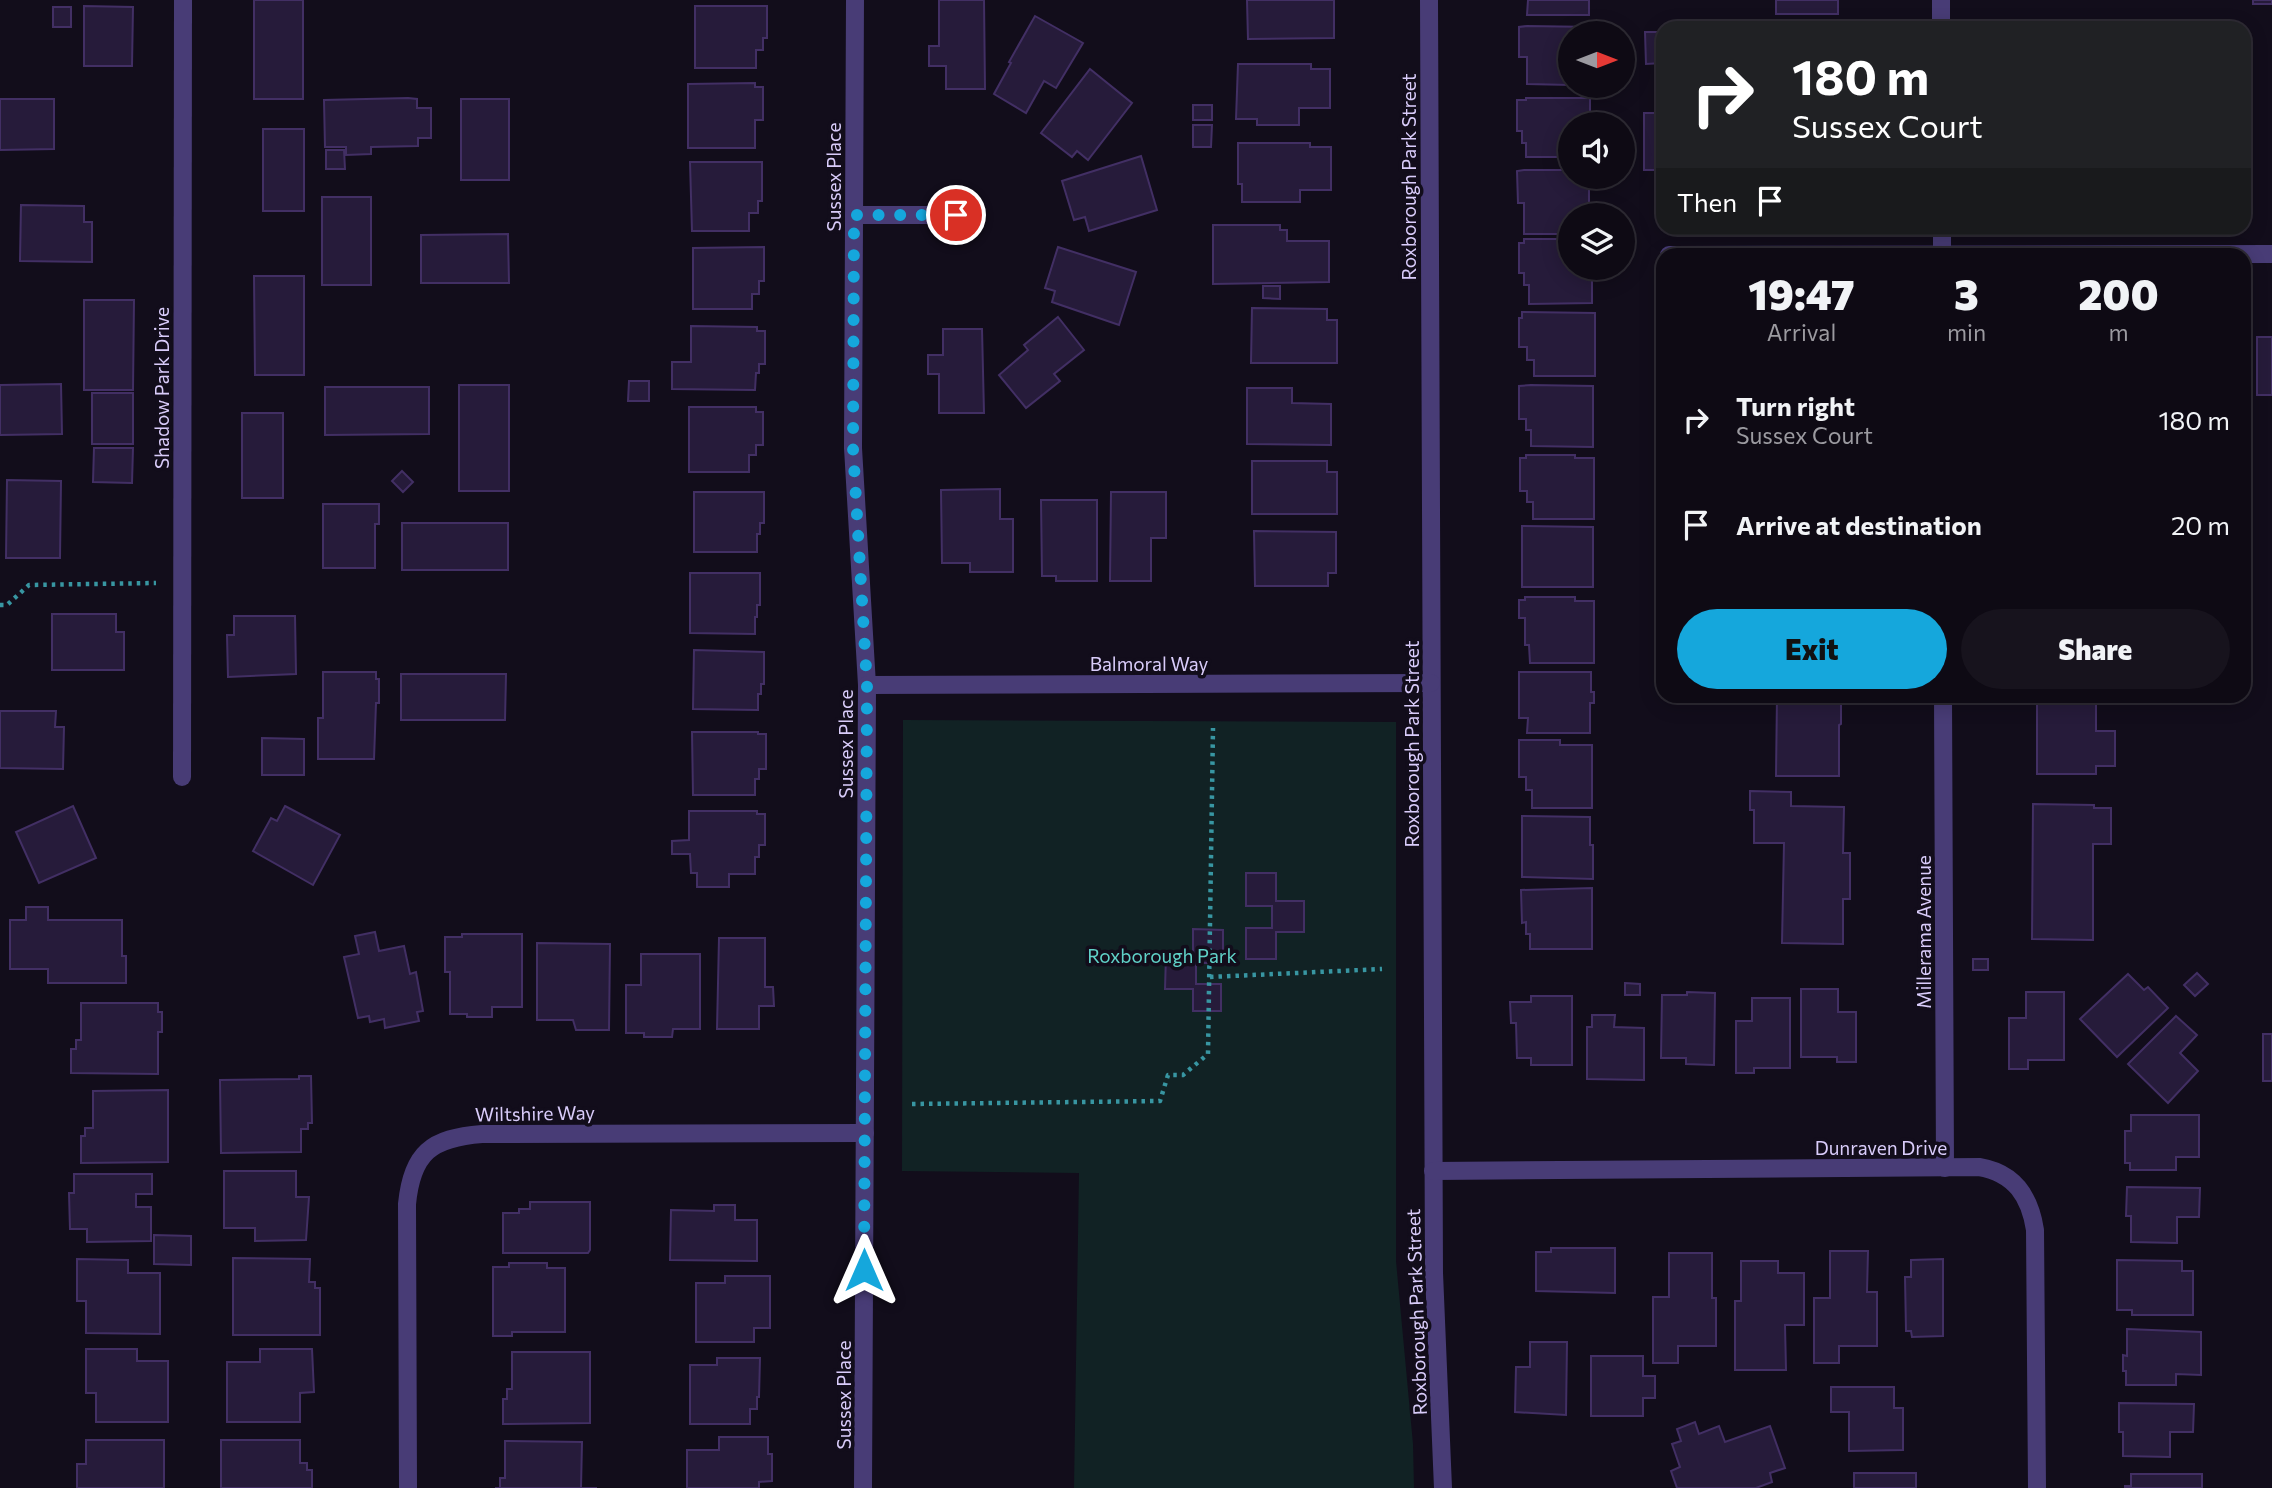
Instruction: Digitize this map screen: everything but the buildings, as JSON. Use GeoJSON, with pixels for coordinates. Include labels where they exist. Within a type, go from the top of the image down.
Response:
{"type":"FeatureCollection","features":[{"type":"Feature","properties":{"kind":"street","name":"Shadow Park Drive"},"geometry":{"type":"LineString","coordinates":[[182,777],[183,0]]}},
{"type":"Feature","properties":{"kind":"street","name":"Sussex Place"},"geometry":{"type":"LineString","coordinates":[[855,0],[853,448],[867,685],[863,1488]]}},
{"type":"Feature","properties":{"kind":"street","name":"Roxborough Park Street"},"geometry":{"type":"LineString","coordinates":[[1429,0],[1433,1171],[1434,1273],[1443,1488]]}},
{"type":"Feature","properties":{"kind":"street"},"geometry":{"type":"LineString","coordinates":[[1941,0],[1941,21]]}},
{"type":"Feature","properties":{"kind":"street"},"geometry":{"type":"LineString","coordinates":[[854,215],[956,215]]}},
{"type":"Feature","properties":{"kind":"street"},"geometry":{"type":"LineString","coordinates":[[2251,254],[2272,254]]}},
{"type":"Feature","properties":{"kind":"street","name":"Balmoral Way"},"geometry":{"type":"LineString","coordinates":[[867,685],[1432,683]]}},
{"type":"Feature","properties":{"kind":"street","name":"Millerama Avenue"},"geometry":{"type":"LineString","coordinates":[[1943,703],[1945,1168]]}},
{"type":"Feature","properties":{"kind":"street","name":"Wiltshire Way"},"geometry":{"type":"LineString","coordinates":[[408,1488],[407,1204],[409,1183],[416,1164],[427,1149],[444,1140],[482,1133],[865,1133]]}},
{"type":"Feature","properties":{"kind":"street","name":"Dunraven Drive"},"geometry":{"type":"LineString","coordinates":[[1433,1171],[1979,1167],[2006,1175],[2017,1184],[2032,1213],[2035,1230],[2036,1488]]}},
{"type":"Feature","properties":{"kind":"path"},"geometry":{"type":"LineString","coordinates":[[0,605],[6,605],[29,585],[156,583]]}},
{"type":"Feature","properties":{"kind":"path"},"geometry":{"type":"LineString","coordinates":[[912,1104],[1160,1101],[1168,1075],[1183,1075],[1208,1054],[1213,728]]}},
{"type":"Feature","properties":{"kind":"path"},"geometry":{"type":"LineString","coordinates":[[1210,977],[1382,969]]}},
{"type":"Feature","properties":{"kind":"green space","name":"Roxborough Park"},"geometry":{"type":"Polygon","coordinates":[[[903,720],[1396,722],[1396,1261],[1413,1444],[1414,1488],[1074,1488],[1079,1173],[902,1171],[903,720]]]}},
{"type":"Feature","properties":{"kind":"route"},"geometry":{"type":"LineString","coordinates":[[864,1270],[867,685],[853,448],[854,215],[956,215]]}}]}
